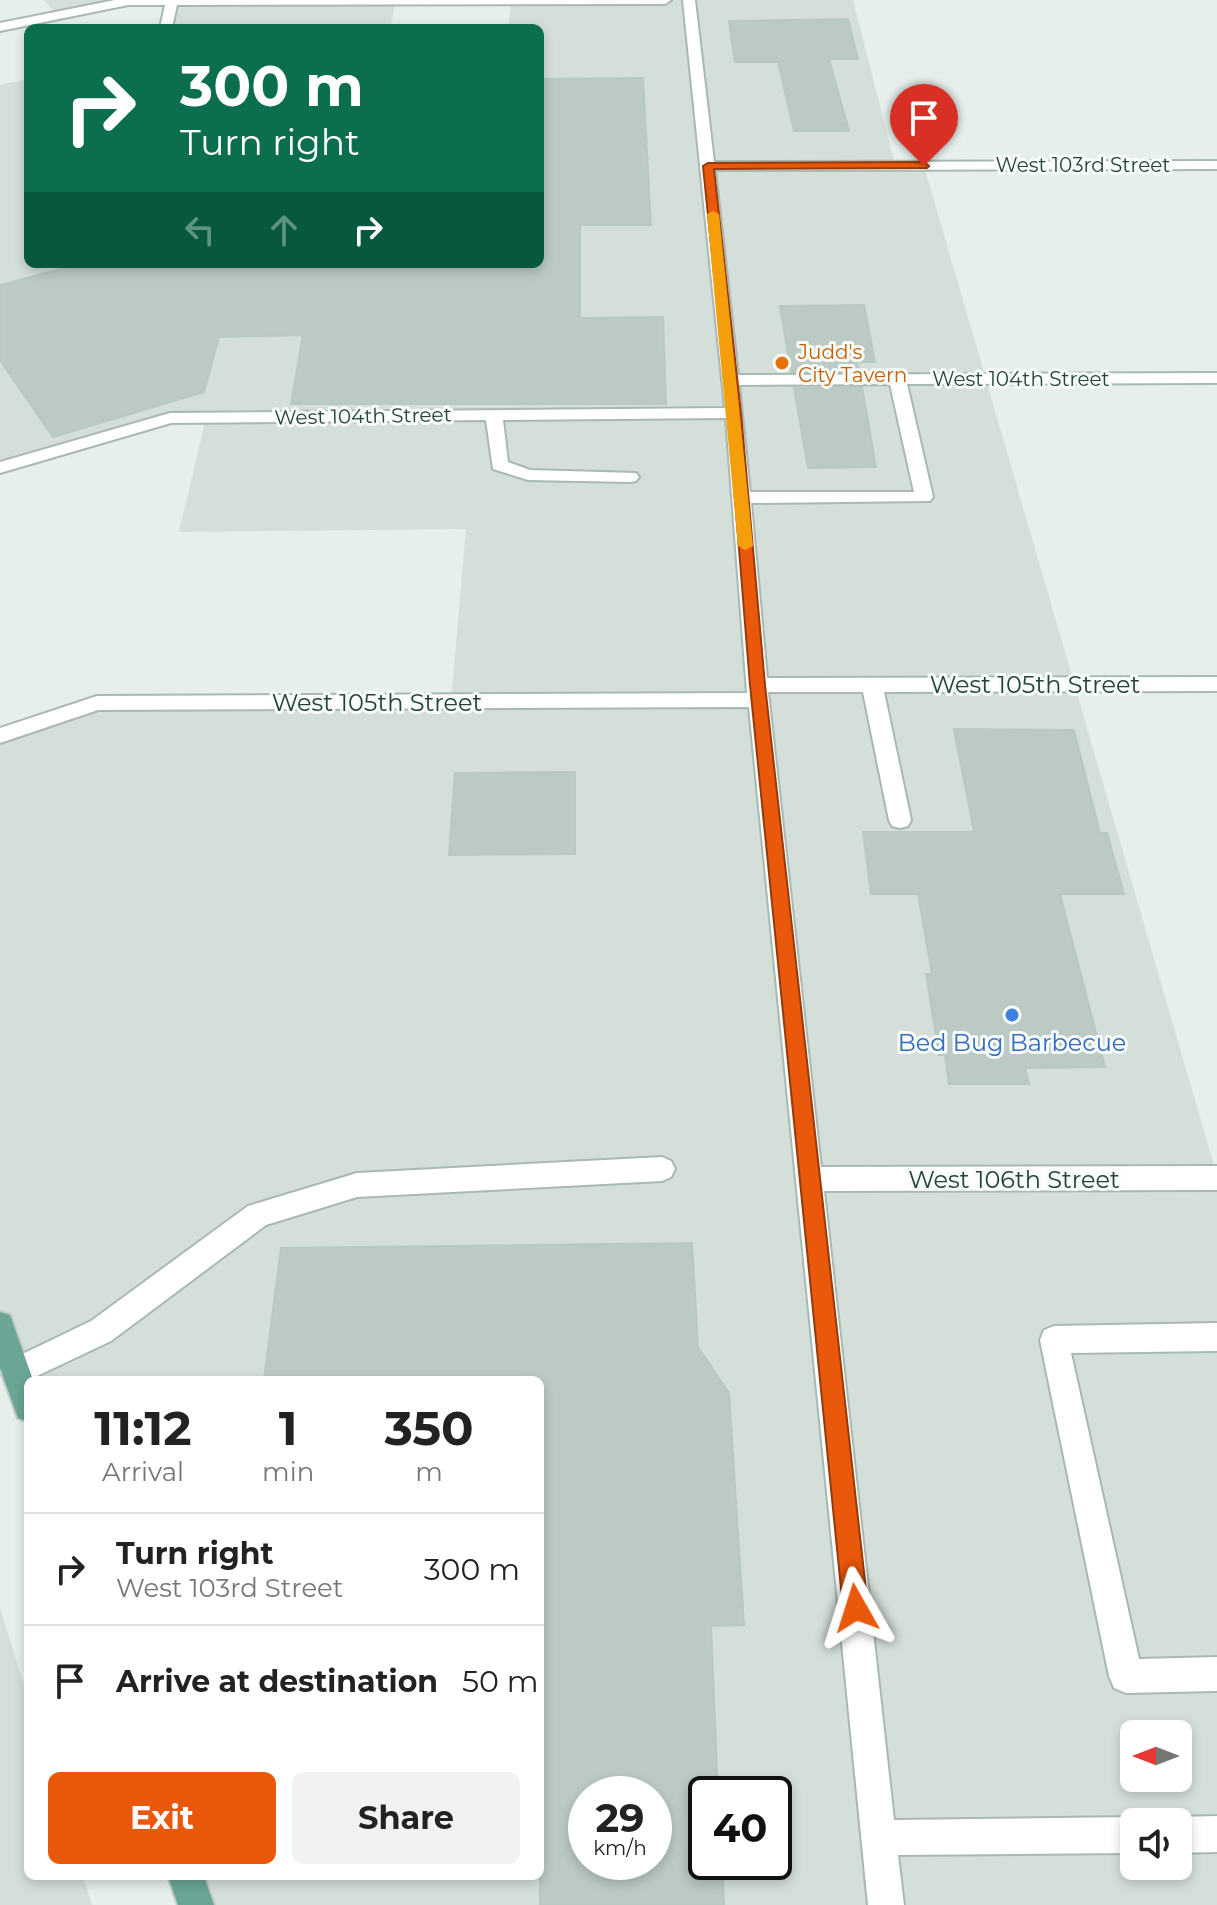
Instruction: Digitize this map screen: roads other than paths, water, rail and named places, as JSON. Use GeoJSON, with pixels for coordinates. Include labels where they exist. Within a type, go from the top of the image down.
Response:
{"type":"FeatureCollection","features":[{"type":"Feature","properties":{"kind":"main road"},"geometry":{"type":"LineString","coordinates":[[0,1325],[24,1396]]}},
{"type":"Feature","properties":{"kind":"main road"},"geometry":{"type":"LineString","coordinates":[[187,1880],[196,1905]]}},
{"type":"Feature","properties":{"kind":"street"},"geometry":{"type":"LineString","coordinates":[[0,27],[128,1],[665,0]]}},
{"type":"Feature","properties":{"kind":"street"},"geometry":{"type":"LineString","coordinates":[[689,0],[886,1905]]}},
{"type":"Feature","properties":{"kind":"street"},"geometry":{"type":"LineString","coordinates":[[167,24],[172,1]]}},
{"type":"Feature","properties":{"kind":"street","name":"West 103rd Street"},"geometry":{"type":"LineString","coordinates":[[708,166],[1217,165]]}},
{"type":"Feature","properties":{"kind":"street","name":"West 104th Street"},"geometry":{"type":"LineString","coordinates":[[730,380],[1217,378]]}},
{"type":"Feature","properties":{"kind":"street"},"geometry":{"type":"LineString","coordinates":[[741,498],[924,497],[897,379]]}},
{"type":"Feature","properties":{"kind":"street","name":"West 104th Street"},"geometry":{"type":"LineString","coordinates":[[0,468],[170,418],[734,413]]}},
{"type":"Feature","properties":{"kind":"street"},"geometry":{"type":"LineString","coordinates":[[494,415],[499,465],[528,475],[630,477]]}},
{"type":"Feature","properties":{"kind":"street","name":"West 105th Street"},"geometry":{"type":"LineString","coordinates":[[0,736],[97,703],[759,693],[872,685],[1217,684]]}},
{"type":"Feature","properties":{"kind":"street"},"geometry":{"type":"LineString","coordinates":[[872,685],[900,820]]}},
{"type":"Feature","properties":{"kind":"street"},"geometry":{"type":"LineString","coordinates":[[16,1372],[101,1331],[258,1215],[357,1185],[662,1169]]}},
{"type":"Feature","properties":{"kind":"street","name":"West 106th Street"},"geometry":{"type":"LineString","coordinates":[[812,1179],[1217,1178]]}},
{"type":"Feature","properties":{"kind":"street"},"geometry":{"type":"LineString","coordinates":[[1217,1337],[1054,1340],[1126,1676],[1217,1674]]}},
{"type":"Feature","properties":{"kind":"street"},"geometry":{"type":"LineString","coordinates":[[1192,1835],[1217,1834]]}},
{"type":"Feature","properties":{"kind":"street"},"geometry":{"type":"LineString","coordinates":[[879,1838],[1120,1835]]}},
{"type":"Feature","properties":{"kind":"place","name":"Judd's City Tavern"},"geometry":{"type":"Point","coordinates":[782,363]}},
{"type":"Feature","properties":{"kind":"place","name":"Bed Bug Barbecue"},"geometry":{"type":"Point","coordinates":[1012,1015]}}]}
